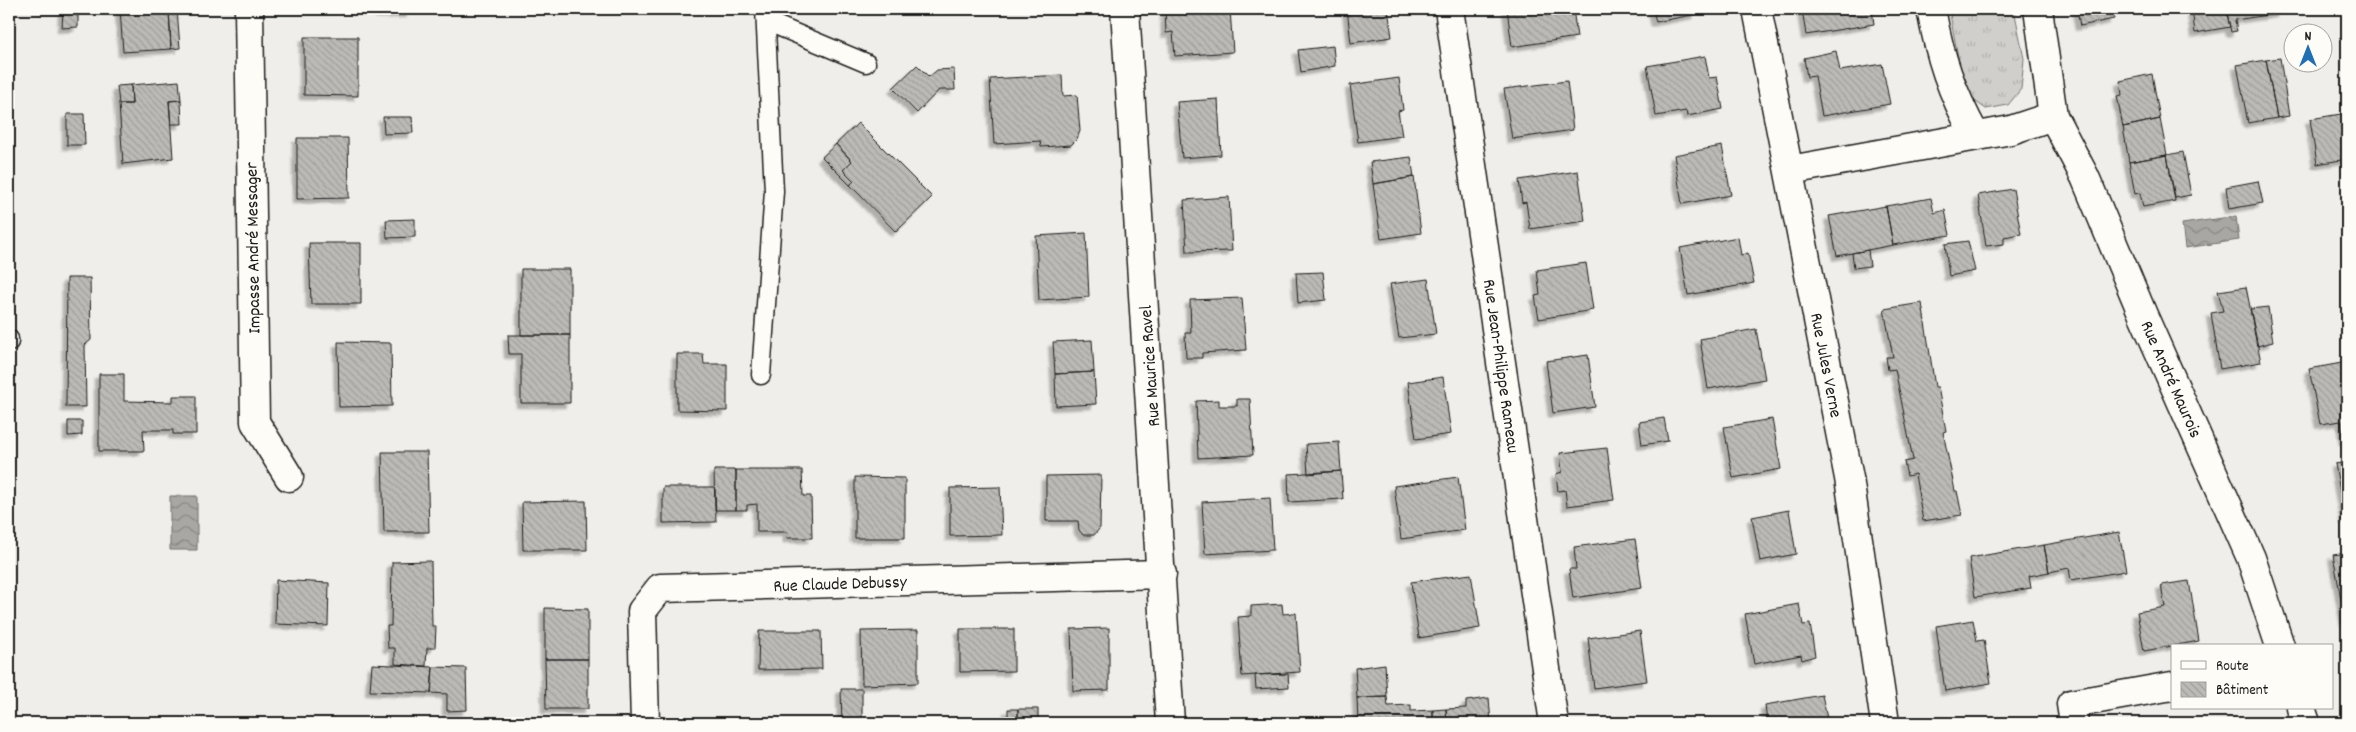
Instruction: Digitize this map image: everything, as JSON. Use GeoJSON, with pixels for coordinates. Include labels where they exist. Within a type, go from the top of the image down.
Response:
{"type":"FeatureCollection","features":[{"type":"Feature","properties":{"kind":"street","name":"Impasse André Messager"},"geometry":{"type":"LineString","coordinates":[[249,9],[255,422],[289,477]]}},
{"type":"Feature","properties":{"kind":"street","name":"Rue Maurice Ravel"},"geometry":{"type":"LineString","coordinates":[[1125,9],[1170,723]]}},
{"type":"Feature","properties":{"kind":"street","name":"Rue Jean-Philippe Rameau"},"geometry":{"type":"LineString","coordinates":[[1449,9],[1554,723]]}},
{"type":"Feature","properties":{"kind":"street","name":"Rue Jules Verne"},"geometry":{"type":"LineString","coordinates":[[1757,9],[1849,478],[1885,723]]}},
{"type":"Feature","properties":{"kind":"street"},"geometry":{"type":"LineString","coordinates":[[1930,9],[1939,53],[1958,104],[1975,135]]}},
{"type":"Feature","properties":{"kind":"street","name":"Rue André Maurois"},"geometry":{"type":"LineString","coordinates":[[2038,9],[2053,116],[2085,177],[2143,314],[2251,558],[2279,644]]}},
{"type":"Feature","properties":{"kind":"street"},"geometry":{"type":"LineString","coordinates":[[1790,170],[2011,130],[2053,116]]}},
{"type":"Feature","properties":{"kind":"street","name":"Rue Claude Debussy"},"geometry":{"type":"LineString","coordinates":[[646,723],[642,611],[660,588],[1162,574]]}},
{"type":"Feature","properties":{"kind":"street"},"geometry":{"type":"LineString","coordinates":[[2074,723],[2071,704],[2171,686]]}},
{"type":"Feature","properties":{"kind":"street"},"geometry":{"type":"LineString","coordinates":[[2302,710],[2306,723]]}},
{"type":"Feature","properties":{"kind":"lane"},"geometry":{"type":"LineString","coordinates":[[762,375],[774,191],[765,15],[866,63]]}},
{"type":"Feature","properties":{"kind":"green space"},"geometry":{"type":"Polygon","coordinates":[[[1949,9],[2014,9],[2024,59],[2021,89],[2008,105],[1986,109],[1965,94],[1949,9]]]}},
{"type":"Feature","properties":{"kind":"water"},"geometry":{"type":"Polygon","coordinates":[[[2236,216],[2239,240],[2185,248],[2182,224],[2236,216]]]}},
{"type":"Feature","properties":{"kind":"water"},"geometry":{"type":"Polygon","coordinates":[[[170,496],[197,496],[197,550],[170,550],[170,496]]]}},
{"type":"Feature","properties":{"kind":"building"},"geometry":{"type":"Polygon","coordinates":[[[78,9],[78,27],[62,28],[63,10],[78,9]]]}},
{"type":"Feature","properties":{"kind":"building"},"geometry":{"type":"Polygon","coordinates":[[[120,9],[169,9],[171,49],[123,52],[120,9]]]}},
{"type":"Feature","properties":{"kind":"building"},"geometry":{"type":"Polygon","coordinates":[[[169,9],[177,9],[180,48],[171,49],[169,9]]]}},
{"type":"Feature","properties":{"kind":"building"},"geometry":{"type":"Polygon","coordinates":[[[380,9],[410,9],[411,13],[380,13],[380,9]]]}},
{"type":"Feature","properties":{"kind":"building"},"geometry":{"type":"Polygon","coordinates":[[[1165,9],[1230,9],[1233,52],[1175,56],[1173,32],[1166,33],[1165,9]]]}},
{"type":"Feature","properties":{"kind":"building"},"geometry":{"type":"Polygon","coordinates":[[[1347,9],[1388,9],[1392,37],[1351,43],[1347,9]]]}},
{"type":"Feature","properties":{"kind":"building"},"geometry":{"type":"Polygon","coordinates":[[[1507,9],[1573,9],[1577,37],[1512,47],[1507,9]]]}},
{"type":"Feature","properties":{"kind":"building"},"geometry":{"type":"Polygon","coordinates":[[[1653,9],[1696,9],[1697,14],[1656,22],[1653,9]]]}},
{"type":"Feature","properties":{"kind":"building"},"geometry":{"type":"Polygon","coordinates":[[[1802,9],[1872,9],[1874,24],[1806,35],[1802,9]]]}},
{"type":"Feature","properties":{"kind":"building"},"geometry":{"type":"Polygon","coordinates":[[[2077,9],[2112,9],[2114,19],[2080,26],[2077,9]]]}},
{"type":"Feature","properties":{"kind":"building"},"geometry":{"type":"Polygon","coordinates":[[[2192,9],[2226,9],[2230,27],[2195,33],[2192,9]]]}},
{"type":"Feature","properties":{"kind":"building"},"geometry":{"type":"Polygon","coordinates":[[[2226,9],[2281,9],[2281,13],[2235,20],[2237,31],[2231,32],[2226,9]]]}},
{"type":"Feature","properties":{"kind":"building"},"geometry":{"type":"Polygon","coordinates":[[[304,37],[358,37],[358,96],[304,95],[304,37]]]}},
{"type":"Feature","properties":{"kind":"building"},"geometry":{"type":"Polygon","coordinates":[[[1333,46],[1335,66],[1301,72],[1298,50],[1333,46]]]}},
{"type":"Feature","properties":{"kind":"building"},"geometry":{"type":"Polygon","coordinates":[[[1836,51],[1840,71],[1882,64],[1890,104],[1822,116],[1815,76],[1807,77],[1804,58],[1836,51]]]}},
{"type":"Feature","properties":{"kind":"building"},"geometry":{"type":"Polygon","coordinates":[[[1705,56],[1709,78],[1717,77],[1723,109],[1687,116],[1686,111],[1656,116],[1647,66],[1705,56]]]}},
{"type":"Feature","properties":{"kind":"building"},"geometry":{"type":"Polygon","coordinates":[[[2280,58],[2289,116],[2277,118],[2266,60],[2280,58]]]}},
{"type":"Feature","properties":{"kind":"building"},"geometry":{"type":"Polygon","coordinates":[[[2266,60],[2277,118],[2248,123],[2237,65],[2266,60]]]}},
{"type":"Feature","properties":{"kind":"building"},"geometry":{"type":"Polygon","coordinates":[[[917,65],[929,77],[937,70],[954,69],[955,90],[939,90],[917,113],[893,88],[917,65]]]}},
{"type":"Feature","properties":{"kind":"building"},"geometry":{"type":"Polygon","coordinates":[[[2152,74],[2160,119],[2123,127],[2117,96],[2122,95],[2120,81],[2152,74]]]}},
{"type":"Feature","properties":{"kind":"building"},"geometry":{"type":"Polygon","coordinates":[[[1062,75],[1063,96],[1077,95],[1080,131],[1077,139],[1071,145],[1041,147],[1040,141],[994,144],[990,79],[1062,75]]]}},
{"type":"Feature","properties":{"kind":"building"},"geometry":{"type":"Polygon","coordinates":[[[1399,78],[1403,110],[1398,111],[1402,136],[1358,142],[1350,85],[1399,78]]]}},
{"type":"Feature","properties":{"kind":"building"},"geometry":{"type":"Polygon","coordinates":[[[179,81],[181,100],[169,101],[173,158],[123,164],[119,104],[132,104],[131,85],[179,81]]]}},
{"type":"Feature","properties":{"kind":"building"},"geometry":{"type":"Polygon","coordinates":[[[1567,81],[1573,130],[1512,139],[1504,89],[1567,81]]]}},
{"type":"Feature","properties":{"kind":"building"},"geometry":{"type":"Polygon","coordinates":[[[131,85],[132,104],[119,104],[117,86],[131,85]]]}},
{"type":"Feature","properties":{"kind":"building"},"geometry":{"type":"Polygon","coordinates":[[[1218,99],[1221,155],[1182,158],[1177,102],[1218,99]]]}},
{"type":"Feature","properties":{"kind":"building"},"geometry":{"type":"Polygon","coordinates":[[[181,100],[182,124],[171,124],[169,101],[181,100]]]}},
{"type":"Feature","properties":{"kind":"building"},"geometry":{"type":"Polygon","coordinates":[[[2347,113],[2347,159],[2317,164],[2310,119],[2347,113]]]}},
{"type":"Feature","properties":{"kind":"building"},"geometry":{"type":"Polygon","coordinates":[[[67,114],[84,114],[85,145],[67,145],[67,114]]]}},
{"type":"Feature","properties":{"kind":"building"},"geometry":{"type":"Polygon","coordinates":[[[383,117],[412,117],[413,133],[384,134],[383,117]]]}},
{"type":"Feature","properties":{"kind":"building"},"geometry":{"type":"Polygon","coordinates":[[[2160,119],[2167,155],[2129,162],[2123,127],[2160,119]]]}},
{"type":"Feature","properties":{"kind":"building"},"geometry":{"type":"Polygon","coordinates":[[[858,123],[932,197],[896,232],[850,185],[854,181],[843,170],[852,161],[836,144],[858,123]]]}},
{"type":"Feature","properties":{"kind":"building"},"geometry":{"type":"Polygon","coordinates":[[[297,138],[348,138],[349,198],[297,199],[297,138]]]}},
{"type":"Feature","properties":{"kind":"building"},"geometry":{"type":"Polygon","coordinates":[[[836,144],[852,161],[843,170],[854,181],[850,185],[822,157],[836,144]]]}},
{"type":"Feature","properties":{"kind":"building"},"geometry":{"type":"Polygon","coordinates":[[[1722,146],[1731,195],[1682,204],[1674,155],[1722,146]]]}},
{"type":"Feature","properties":{"kind":"building"},"geometry":{"type":"Polygon","coordinates":[[[2183,152],[2191,195],[2175,198],[2167,155],[2183,152]]]}},
{"type":"Feature","properties":{"kind":"building"},"geometry":{"type":"Polygon","coordinates":[[[2167,155],[2175,201],[2143,207],[2140,193],[2135,194],[2129,162],[2167,155]]]}},
{"type":"Feature","properties":{"kind":"building"},"geometry":{"type":"Polygon","coordinates":[[[1411,157],[1414,177],[1373,184],[1370,162],[1411,157]]]}},
{"type":"Feature","properties":{"kind":"building"},"geometry":{"type":"Polygon","coordinates":[[[1578,171],[1585,221],[1530,229],[1526,202],[1522,203],[1519,180],[1578,171]]]}},
{"type":"Feature","properties":{"kind":"building"},"geometry":{"type":"Polygon","coordinates":[[[1414,177],[1421,233],[1381,239],[1373,184],[1414,177]]]}},
{"type":"Feature","properties":{"kind":"building"},"geometry":{"type":"Polygon","coordinates":[[[2258,181],[2263,203],[2229,209],[2226,187],[2258,181]]]}},
{"type":"Feature","properties":{"kind":"building"},"geometry":{"type":"Polygon","coordinates":[[[2013,189],[2021,234],[2004,237],[2004,244],[1986,246],[1978,195],[2013,189]]]}},
{"type":"Feature","properties":{"kind":"building"},"geometry":{"type":"Polygon","coordinates":[[[1229,197],[1232,251],[1187,252],[1184,200],[1229,197]]]}},
{"type":"Feature","properties":{"kind":"building"},"geometry":{"type":"Polygon","coordinates":[[[1931,198],[1934,213],[1945,210],[1950,235],[1893,245],[1886,206],[1931,198]]]}},
{"type":"Feature","properties":{"kind":"building"},"geometry":{"type":"Polygon","coordinates":[[[1886,206],[1893,245],[1837,256],[1829,216],[1886,206]]]}},
{"type":"Feature","properties":{"kind":"building"},"geometry":{"type":"Polygon","coordinates":[[[415,219],[415,237],[387,238],[386,220],[415,219]]]}},
{"type":"Feature","properties":{"kind":"building"},"geometry":{"type":"Polygon","coordinates":[[[1086,233],[1089,297],[1039,300],[1036,236],[1086,233]]]}},
{"type":"Feature","properties":{"kind":"building"},"geometry":{"type":"Polygon","coordinates":[[[1738,237],[1741,255],[1748,253],[1754,283],[1688,295],[1680,248],[1738,237]]]}},
{"type":"Feature","properties":{"kind":"building"},"geometry":{"type":"Polygon","coordinates":[[[1968,241],[1975,271],[1949,276],[1945,244],[1968,241]]]}},
{"type":"Feature","properties":{"kind":"building"},"geometry":{"type":"Polygon","coordinates":[[[309,243],[361,243],[361,304],[311,304],[309,243]]]}},
{"type":"Feature","properties":{"kind":"building"},"geometry":{"type":"Polygon","coordinates":[[[1868,250],[1870,266],[1854,268],[1852,253],[1868,250]]]}},
{"type":"Feature","properties":{"kind":"building"},"geometry":{"type":"Polygon","coordinates":[[[1586,263],[1593,310],[1539,319],[1535,296],[1540,295],[1537,270],[1586,263]]]}},
{"type":"Feature","properties":{"kind":"building"},"geometry":{"type":"Polygon","coordinates":[[[521,269],[570,269],[570,335],[521,335],[521,269]]]}},
{"type":"Feature","properties":{"kind":"building"},"geometry":{"type":"Polygon","coordinates":[[[1323,272],[1326,300],[1298,303],[1296,273],[1323,272]]]}},
{"type":"Feature","properties":{"kind":"building"},"geometry":{"type":"Polygon","coordinates":[[[67,278],[90,278],[91,340],[85,345],[86,407],[66,407],[67,278]]]}},
{"type":"Feature","properties":{"kind":"building"},"geometry":{"type":"Polygon","coordinates":[[[1428,279],[1436,334],[1399,338],[1390,284],[1428,279]]]}},
{"type":"Feature","properties":{"kind":"building"},"geometry":{"type":"Polygon","coordinates":[[[2246,287],[2261,362],[2220,369],[2211,313],[2223,311],[2218,291],[2246,287]]]}},
{"type":"Feature","properties":{"kind":"building"},"geometry":{"type":"Polygon","coordinates":[[[1242,298],[1246,350],[1202,353],[1202,358],[1186,358],[1185,333],[1191,333],[1190,300],[1242,298]]]}},
{"type":"Feature","properties":{"kind":"building"},"geometry":{"type":"Polygon","coordinates":[[[1922,303],[1935,387],[1938,387],[1946,431],[1943,432],[1962,515],[1923,521],[1915,474],[1907,476],[1904,462],[1913,460],[1895,369],[1888,370],[1886,357],[1893,357],[1884,309],[1922,303]]]}},
{"type":"Feature","properties":{"kind":"building"},"geometry":{"type":"Polygon","coordinates":[[[2268,307],[2273,342],[2257,346],[2250,309],[2268,307]]]}},
{"type":"Feature","properties":{"kind":"building"},"geometry":{"type":"Polygon","coordinates":[[[1756,329],[1765,379],[1708,389],[1700,339],[1756,329]]]}},
{"type":"Feature","properties":{"kind":"building"},"geometry":{"type":"Polygon","coordinates":[[[508,335],[570,335],[570,403],[521,403],[521,354],[509,354],[508,335]]]}},
{"type":"Feature","properties":{"kind":"building"},"geometry":{"type":"Polygon","coordinates":[[[1092,340],[1094,372],[1055,374],[1053,342],[1092,340]]]}},
{"type":"Feature","properties":{"kind":"building"},"geometry":{"type":"Polygon","coordinates":[[[338,342],[391,343],[392,406],[339,407],[338,342]]]}},
{"type":"Feature","properties":{"kind":"building"},"geometry":{"type":"Polygon","coordinates":[[[677,354],[703,354],[704,364],[727,364],[727,411],[677,410],[677,354]]]}},
{"type":"Feature","properties":{"kind":"building"},"geometry":{"type":"Polygon","coordinates":[[[1588,355],[1595,407],[1553,413],[1546,361],[1588,355]]]}},
{"type":"Feature","properties":{"kind":"building"},"geometry":{"type":"Polygon","coordinates":[[[2347,362],[2347,441],[2344,441],[2341,421],[2320,424],[2309,369],[2347,362]]]}},
{"type":"Feature","properties":{"kind":"building"},"geometry":{"type":"Polygon","coordinates":[[[1094,372],[1096,404],[1056,406],[1055,374],[1094,372]]]}},
{"type":"Feature","properties":{"kind":"building"},"geometry":{"type":"Polygon","coordinates":[[[99,374],[124,374],[124,401],[173,402],[173,396],[196,396],[196,434],[173,434],[173,430],[143,430],[144,451],[99,451],[99,374]]]}},
{"type":"Feature","properties":{"kind":"building"},"geometry":{"type":"Polygon","coordinates":[[[1443,377],[1451,434],[1416,439],[1408,382],[1443,377]]]}},
{"type":"Feature","properties":{"kind":"building"},"geometry":{"type":"Polygon","coordinates":[[[1237,399],[1250,399],[1253,455],[1198,458],[1196,401],[1219,400],[1219,406],[1237,406],[1237,399]]]}},
{"type":"Feature","properties":{"kind":"building"},"geometry":{"type":"Polygon","coordinates":[[[1664,418],[1668,441],[1642,445],[1639,422],[1664,418]]]}},
{"type":"Feature","properties":{"kind":"building"},"geometry":{"type":"Polygon","coordinates":[[[1772,419],[1781,469],[1733,478],[1724,427],[1772,419]]]}},
{"type":"Feature","properties":{"kind":"building"},"geometry":{"type":"Polygon","coordinates":[[[68,421],[82,421],[82,435],[68,436],[68,421]]]}},
{"type":"Feature","properties":{"kind":"building"},"geometry":{"type":"Polygon","coordinates":[[[1339,442],[1341,471],[1308,474],[1306,444],[1339,442]]]}},
{"type":"Feature","properties":{"kind":"building"},"geometry":{"type":"Polygon","coordinates":[[[1607,448],[1614,500],[1567,506],[1565,490],[1558,491],[1556,474],[1562,472],[1560,453],[1607,448]]]}},
{"type":"Feature","properties":{"kind":"building"},"geometry":{"type":"Polygon","coordinates":[[[382,452],[427,452],[429,532],[384,532],[382,452]]]}},
{"type":"Feature","properties":{"kind":"building"},"geometry":{"type":"Polygon","coordinates":[[[2347,462],[2347,519],[2345,519],[2335,464],[2347,462]]]}},
{"type":"Feature","properties":{"kind":"building"},"geometry":{"type":"Polygon","coordinates":[[[714,470],[736,470],[736,510],[715,510],[714,470]]]}},
{"type":"Feature","properties":{"kind":"building"},"geometry":{"type":"Polygon","coordinates":[[[736,470],[802,470],[803,496],[811,496],[812,538],[787,538],[788,532],[757,532],[757,504],[747,505],[747,510],[736,510],[736,470]]]}},
{"type":"Feature","properties":{"kind":"building"},"geometry":{"type":"Polygon","coordinates":[[[1341,471],[1343,499],[1289,502],[1288,474],[1341,471]]]}},
{"type":"Feature","properties":{"kind":"building"},"geometry":{"type":"Polygon","coordinates":[[[1101,475],[1100,528],[1094,535],[1083,535],[1079,530],[1078,521],[1046,521],[1046,476],[1101,475]]]}},
{"type":"Feature","properties":{"kind":"building"},"geometry":{"type":"Polygon","coordinates":[[[855,477],[905,478],[905,538],[855,538],[855,477]]]}},
{"type":"Feature","properties":{"kind":"building"},"geometry":{"type":"Polygon","coordinates":[[[1458,477],[1465,530],[1401,539],[1394,486],[1458,477]]]}},
{"type":"Feature","properties":{"kind":"building"},"geometry":{"type":"Polygon","coordinates":[[[663,487],[715,487],[716,522],[663,523],[663,487]]]}},
{"type":"Feature","properties":{"kind":"building"},"geometry":{"type":"Polygon","coordinates":[[[1000,487],[1002,535],[950,536],[950,488],[1000,487]]]}},
{"type":"Feature","properties":{"kind":"building"},"geometry":{"type":"Polygon","coordinates":[[[1270,498],[1273,550],[1205,554],[1202,502],[1270,498]]]}},
{"type":"Feature","properties":{"kind":"building"},"geometry":{"type":"Polygon","coordinates":[[[586,501],[587,550],[523,550],[522,502],[586,501]]]}},
{"type":"Feature","properties":{"kind":"building"},"geometry":{"type":"Polygon","coordinates":[[[1789,510],[1796,554],[1760,561],[1752,517],[1789,510]]]}},
{"type":"Feature","properties":{"kind":"building"},"geometry":{"type":"Polygon","coordinates":[[[2119,532],[2126,571],[2071,580],[2069,568],[2049,572],[2044,545],[2119,532]]]}},
{"type":"Feature","properties":{"kind":"building"},"geometry":{"type":"Polygon","coordinates":[[[1635,539],[1642,588],[1573,598],[1569,569],[1576,569],[1574,547],[1635,539]]]}},
{"type":"Feature","properties":{"kind":"building"},"geometry":{"type":"Polygon","coordinates":[[[2044,545],[2049,572],[2029,576],[2031,588],[1975,597],[1969,558],[2044,545]]]}},
{"type":"Feature","properties":{"kind":"building"},"geometry":{"type":"Polygon","coordinates":[[[2347,553],[2347,621],[2345,621],[2333,555],[2347,553]]]}},
{"type":"Feature","properties":{"kind":"building"},"geometry":{"type":"Polygon","coordinates":[[[431,561],[432,626],[436,626],[435,648],[427,648],[426,666],[395,664],[395,648],[388,648],[387,626],[391,626],[392,562],[431,561]]]}},
{"type":"Feature","properties":{"kind":"building"},"geometry":{"type":"Polygon","coordinates":[[[1471,574],[1480,628],[1419,638],[1411,582],[1471,574]]]}},
{"type":"Feature","properties":{"kind":"building"},"geometry":{"type":"Polygon","coordinates":[[[276,580],[329,583],[328,626],[275,624],[276,580]]]}},
{"type":"Feature","properties":{"kind":"building"},"geometry":{"type":"Polygon","coordinates":[[[2189,581],[2199,641],[2171,644],[2171,646],[2144,651],[2137,612],[2165,607],[2161,585],[2189,581]]]}},
{"type":"Feature","properties":{"kind":"building"},"geometry":{"type":"Polygon","coordinates":[[[1282,604],[1283,614],[1296,613],[1300,672],[1242,676],[1238,617],[1251,616],[1251,606],[1282,604]]]}},
{"type":"Feature","properties":{"kind":"building"},"geometry":{"type":"Polygon","coordinates":[[[1799,604],[1803,625],[1810,624],[1815,656],[1802,660],[1801,655],[1754,664],[1745,614],[1799,604]]]}},
{"type":"Feature","properties":{"kind":"building"},"geometry":{"type":"Polygon","coordinates":[[[545,608],[588,609],[588,659],[545,659],[545,608]]]}},
{"type":"Feature","properties":{"kind":"building"},"geometry":{"type":"Polygon","coordinates":[[[1973,620],[1977,641],[1984,640],[1991,683],[1945,691],[1936,626],[1973,620]]]}},
{"type":"Feature","properties":{"kind":"building"},"geometry":{"type":"Polygon","coordinates":[[[1109,628],[1109,690],[1073,691],[1071,629],[1109,628]]]}},
{"type":"Feature","properties":{"kind":"building"},"geometry":{"type":"Polygon","coordinates":[[[960,629],[1014,629],[1014,671],[960,672],[960,629]]]}},
{"type":"Feature","properties":{"kind":"building"},"geometry":{"type":"Polygon","coordinates":[[[918,630],[918,683],[862,685],[861,631],[918,630]]]}},
{"type":"Feature","properties":{"kind":"building"},"geometry":{"type":"Polygon","coordinates":[[[759,631],[821,631],[822,669],[758,670],[759,631]]]}},
{"type":"Feature","properties":{"kind":"building"},"geometry":{"type":"Polygon","coordinates":[[[1640,631],[1647,681],[1594,688],[1588,638],[1640,631]]]}},
{"type":"Feature","properties":{"kind":"building"},"geometry":{"type":"Polygon","coordinates":[[[545,659],[588,659],[588,709],[546,709],[545,659]]]}},
{"type":"Feature","properties":{"kind":"building"},"geometry":{"type":"Polygon","coordinates":[[[372,664],[433,667],[431,693],[370,691],[372,664]]]}},
{"type":"Feature","properties":{"kind":"building"},"geometry":{"type":"Polygon","coordinates":[[[1385,664],[1387,697],[1357,698],[1355,668],[1385,664]]]}},
{"type":"Feature","properties":{"kind":"building"},"geometry":{"type":"Polygon","coordinates":[[[433,667],[466,668],[467,710],[447,711],[447,694],[431,693],[433,667]]]}},
{"type":"Feature","properties":{"kind":"building"},"geometry":{"type":"Polygon","coordinates":[[[1288,674],[1289,687],[1256,689],[1255,675],[1288,674]]]}},
{"type":"Feature","properties":{"kind":"building"},"geometry":{"type":"Polygon","coordinates":[[[841,689],[862,689],[862,723],[842,723],[841,689]]]}},
{"type":"Feature","properties":{"kind":"building"},"geometry":{"type":"Polygon","coordinates":[[[1822,695],[1828,723],[1767,723],[1765,705],[1822,695]]]}},
{"type":"Feature","properties":{"kind":"building"},"geometry":{"type":"Polygon","coordinates":[[[1387,697],[1388,706],[1411,705],[1411,711],[1433,710],[1433,723],[1358,723],[1357,698],[1387,697]]]}},
{"type":"Feature","properties":{"kind":"building"},"geometry":{"type":"Polygon","coordinates":[[[1489,698],[1491,723],[1447,723],[1446,709],[1466,708],[1466,701],[1489,698]]]}},
{"type":"Feature","properties":{"kind":"building"},"geometry":{"type":"Polygon","coordinates":[[[1008,709],[1018,709],[1018,723],[1008,723],[1008,709]]]}},
{"type":"Feature","properties":{"kind":"building"},"geometry":{"type":"Polygon","coordinates":[[[1018,709],[1038,709],[1038,723],[1018,723],[1018,709]]]}},
{"type":"Feature","properties":{"kind":"building"},"geometry":{"type":"Polygon","coordinates":[[[1446,709],[1447,723],[1433,723],[1433,710],[1446,709]]]}},
{"type":"Feature","properties":{"kind":"building"},"geometry":{"type":"Polygon","coordinates":[[[2023,720],[2024,723],[2001,723],[2023,720]]]}}]}
